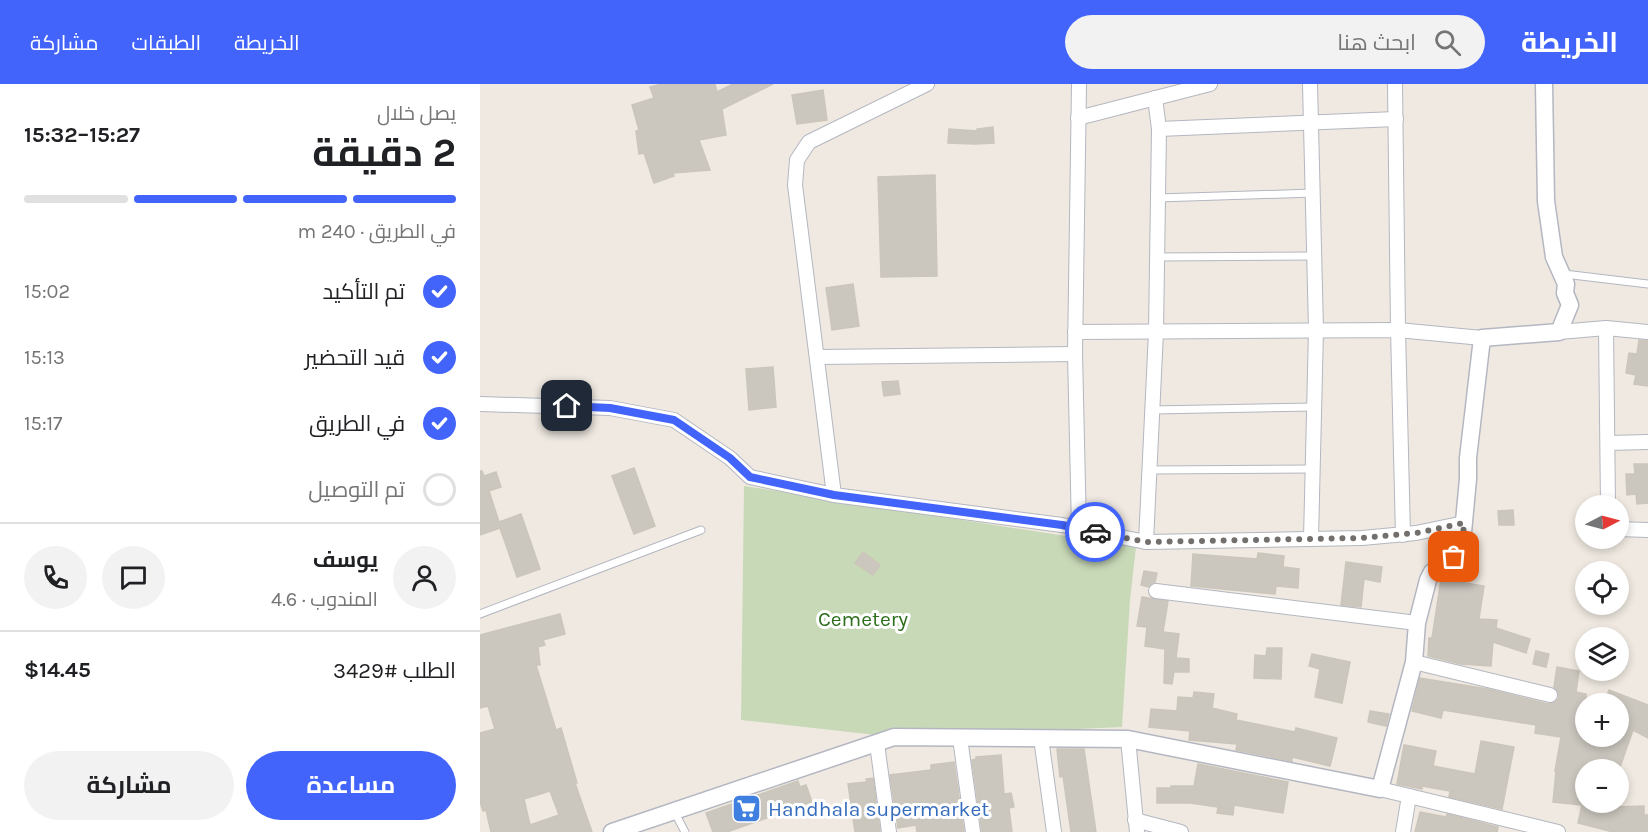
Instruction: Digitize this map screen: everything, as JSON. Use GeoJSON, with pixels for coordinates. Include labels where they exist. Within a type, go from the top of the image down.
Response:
{"type":"FeatureCollection","features":[{"type":"Feature","properties":{"kind":"street"},"geometry":{"type":"LineString","coordinates":[[834,495],[795,185],[797,160],[810,142],[927,84]]}},
{"type":"Feature","properties":{"kind":"street"},"geometry":{"type":"LineString","coordinates":[[1078,529],[1075,354],[1079,84]]}},
{"type":"Feature","properties":{"kind":"street"},"geometry":{"type":"LineString","coordinates":[[1078,118],[1210,84]]}},
{"type":"Feature","properties":{"kind":"street"},"geometry":{"type":"LineString","coordinates":[[1310,84],[1316,330],[1311,539]]}},
{"type":"Feature","properties":{"kind":"street"},"geometry":{"type":"LineString","coordinates":[[1395,84],[1403,535]]}},
{"type":"Feature","properties":{"kind":"street"},"geometry":{"type":"LineString","coordinates":[[1544,84],[1546,201],[1554,257],[1566,284],[1565,293],[1570,305],[1558,332]]}},
{"type":"Feature","properties":{"kind":"street"},"geometry":{"type":"LineString","coordinates":[[1146,542],[1158,257],[1159,129],[1155,98]]}},
{"type":"Feature","properties":{"kind":"street"},"geometry":{"type":"LineString","coordinates":[[1159,129],[1396,119]]}},
{"type":"Feature","properties":{"kind":"street"},"geometry":{"type":"LineString","coordinates":[[1076,332],[1398,330],[1482,338],[1606,328],[1648,332]]}},
{"type":"Feature","properties":{"kind":"street"},"geometry":{"type":"LineString","coordinates":[[1606,328],[1608,495]]}},
{"type":"Feature","properties":{"kind":"street"},"geometry":{"type":"LineString","coordinates":[[1380,789],[1414,662],[1417,623],[1428,580],[1432,572],[1454,557],[1462,543],[1468,458],[1482,338]]}},
{"type":"Feature","properties":{"kind":"street"},"geometry":{"type":"LineString","coordinates":[[817,357],[1075,354]]}},
{"type":"Feature","properties":{"kind":"street"},"geometry":{"type":"LineString","coordinates":[[480,404],[610,408],[674,420],[730,458],[750,477],[834,495],[1078,529],[1146,542],[1362,538],[1403,535],[1464,523]]}},
{"type":"Feature","properties":{"kind":"street"},"geometry":{"type":"LineString","coordinates":[[1608,443],[1648,442]]}},
{"type":"Feature","properties":{"kind":"street"},"geometry":{"type":"LineString","coordinates":[[1629,529],[1648,530]]}},
{"type":"Feature","properties":{"kind":"street"},"geometry":{"type":"LineString","coordinates":[[1156,591],[1417,623]]}},
{"type":"Feature","properties":{"kind":"street"},"geometry":{"type":"LineString","coordinates":[[1414,662],[1551,695]]}},
{"type":"Feature","properties":{"kind":"street"},"geometry":{"type":"LineString","coordinates":[[612,832],[894,737],[1128,739],[1380,789],[1558,832]]}},
{"type":"Feature","properties":{"kind":"street"},"geometry":{"type":"LineString","coordinates":[[960,738],[973,832]]}},
{"type":"Feature","properties":{"kind":"street"},"geometry":{"type":"LineString","coordinates":[[1041,738],[1054,832]]}},
{"type":"Feature","properties":{"kind":"street"},"geometry":{"type":"LineString","coordinates":[[1128,739],[1136,826],[1181,832]]}},
{"type":"Feature","properties":{"kind":"street"},"geometry":{"type":"LineString","coordinates":[[876,744],[889,832]]}},
{"type":"Feature","properties":{"kind":"street"},"geometry":{"type":"LineString","coordinates":[[1403,832],[1409,796]]}},
{"type":"Feature","properties":{"kind":"lane"},"geometry":{"type":"LineString","coordinates":[[1158,198],[1312,193]]}},
{"type":"Feature","properties":{"kind":"lane"},"geometry":{"type":"LineString","coordinates":[[1158,257],[1314,256]]}},
{"type":"Feature","properties":{"kind":"lane"},"geometry":{"type":"LineString","coordinates":[[1561,273],[1648,285]]}},
{"type":"Feature","properties":{"kind":"lane"},"geometry":{"type":"LineString","coordinates":[[1153,410],[1315,407]]}},
{"type":"Feature","properties":{"kind":"lane"},"geometry":{"type":"LineString","coordinates":[[1150,470],[1313,469]]}},
{"type":"Feature","properties":{"kind":"lane"},"geometry":{"type":"LineString","coordinates":[[480,614],[701,530]]}},
{"type":"Feature","properties":{"kind":"lane"},"geometry":{"type":"LineString","coordinates":[[674,811],[685,832]]}},
{"type":"Feature","properties":{"kind":"green space","name":"Cemetery"},"geometry":{"type":"Polygon","coordinates":[[[744,486],[1136,547],[1130,600],[1122,727],[894,737],[741,720],[744,486]]]}},
{"type":"Feature","properties":{"kind":"building"},"geometry":{"type":"Polygon","coordinates":[[[662,84],[715,84],[717,92],[733,84],[773,84],[722,109],[726,135],[699,140],[710,170],[673,173],[674,176],[654,183],[644,153],[639,154],[636,131],[639,130],[632,105],[654,98],[650,87],[662,84]]]}},
{"type":"Feature","properties":{"kind":"building"},"geometry":{"type":"Polygon","coordinates":[[[823,90],[827,120],[797,124],[792,95],[823,90]]]}},
{"type":"Feature","properties":{"kind":"building"},"geometry":{"type":"Polygon","coordinates":[[[993,127],[994,143],[948,143],[949,129],[978,131],[977,129],[993,127]]]}},
{"type":"Feature","properties":{"kind":"building"},"geometry":{"type":"Polygon","coordinates":[[[935,175],[937,276],[881,277],[878,177],[935,175]]]}},
{"type":"Feature","properties":{"kind":"building"},"geometry":{"type":"Polygon","coordinates":[[[853,284],[859,326],[832,330],[826,288],[853,284]]]}},
{"type":"Feature","properties":{"kind":"building"},"geometry":{"type":"Polygon","coordinates":[[[1639,340],[1648,341],[1648,386],[1634,384],[1636,375],[1626,373],[1629,353],[1637,354],[1639,340]]]}},
{"type":"Feature","properties":{"kind":"building"},"geometry":{"type":"Polygon","coordinates":[[[773,367],[776,407],[749,410],[746,369],[773,367]]]}},
{"type":"Feature","properties":{"kind":"building"},"geometry":{"type":"Polygon","coordinates":[[[898,381],[900,394],[884,396],[882,382],[898,381]]]}},
{"type":"Feature","properties":{"kind":"building"},"geometry":{"type":"Polygon","coordinates":[[[1634,464],[1648,464],[1648,503],[1637,504],[1636,494],[1627,495],[1626,474],[1635,474],[1634,464]]]}},
{"type":"Feature","properties":{"kind":"building"},"geometry":{"type":"Polygon","coordinates":[[[634,468],[655,526],[634,534],[612,476],[634,468]]]}},
{"type":"Feature","properties":{"kind":"building"},"geometry":{"type":"Polygon","coordinates":[[[480,471],[484,476],[496,472],[501,487],[489,491],[499,522],[521,514],[540,569],[517,577],[500,528],[480,535],[480,471]]]}},
{"type":"Feature","properties":{"kind":"building"},"geometry":{"type":"Polygon","coordinates":[[[1513,510],[1514,525],[1499,525],[1498,511],[1513,510]]]}},
{"type":"Feature","properties":{"kind":"building"},"geometry":{"type":"Polygon","coordinates":[[[863,552],[880,565],[873,575],[855,563],[863,552]]]}},
{"type":"Feature","properties":{"kind":"building"},"geometry":{"type":"Polygon","coordinates":[[[1258,553],[1284,556],[1283,567],[1299,569],[1298,588],[1276,586],[1275,594],[1191,586],[1193,554],[1257,559],[1258,553]]]}},
{"type":"Feature","properties":{"kind":"building"},"geometry":{"type":"Polygon","coordinates":[[[1346,562],[1382,567],[1380,582],[1364,579],[1361,607],[1341,605],[1346,562]]]}},
{"type":"Feature","properties":{"kind":"building"},"geometry":{"type":"Polygon","coordinates":[[[1144,571],[1157,573],[1155,582],[1148,587],[1141,585],[1144,571]]]}},
{"type":"Feature","properties":{"kind":"building"},"geometry":{"type":"Polygon","coordinates":[[[1441,579],[1484,586],[1479,619],[1497,620],[1496,628],[1530,639],[1526,653],[1493,642],[1491,666],[1461,664],[1428,656],[1429,638],[1432,638],[1441,579]]]}},
{"type":"Feature","properties":{"kind":"building"},"geometry":{"type":"Polygon","coordinates":[[[1142,597],[1168,601],[1163,632],[1179,634],[1176,658],[1189,659],[1189,672],[1174,672],[1172,684],[1164,683],[1165,649],[1145,646],[1147,627],[1137,626],[1142,597]]]}},
{"type":"Feature","properties":{"kind":"building"},"geometry":{"type":"Polygon","coordinates":[[[560,614],[565,634],[543,640],[545,645],[538,647],[540,665],[536,665],[556,730],[561,728],[577,783],[575,783],[592,832],[491,832],[486,810],[483,811],[480,802],[480,733],[495,729],[488,706],[480,708],[480,635],[560,614]],[[550,791],[524,799],[530,825],[559,815],[550,791]]]}},
{"type":"Feature","properties":{"kind":"building"},"geometry":{"type":"Polygon","coordinates":[[[1267,648],[1282,648],[1281,679],[1254,678],[1255,655],[1266,656],[1267,648]]]}},
{"type":"Feature","properties":{"kind":"building"},"geometry":{"type":"Polygon","coordinates":[[[1536,651],[1549,654],[1546,667],[1533,664],[1536,651]]]}},
{"type":"Feature","properties":{"kind":"building"},"geometry":{"type":"Polygon","coordinates":[[[1312,654],[1350,662],[1342,703],[1315,697],[1320,669],[1309,666],[1312,654]]]}},
{"type":"Feature","properties":{"kind":"building"},"geometry":{"type":"Polygon","coordinates":[[[1557,667],[1575,670],[1575,681],[1578,681],[1576,692],[1581,693],[1575,693],[1575,747],[1627,747],[1623,759],[1575,759],[1575,804],[1553,802],[1555,771],[1561,737],[1535,733],[1536,725],[1443,710],[1441,718],[1412,711],[1420,678],[1488,689],[1548,704],[1557,701],[1559,697],[1554,687],[1557,667]]]}},
{"type":"Feature","properties":{"kind":"building"},"geometry":{"type":"Polygon","coordinates":[[[1194,692],[1214,694],[1212,708],[1237,714],[1236,720],[1295,732],[1296,728],[1337,738],[1330,766],[1292,757],[1292,761],[1236,750],[1237,744],[1189,740],[1190,731],[1149,727],[1151,709],[1177,711],[1178,697],[1193,698],[1194,692]]]}},
{"type":"Feature","properties":{"kind":"building"},"geometry":{"type":"Polygon","coordinates":[[[1629,698],[1648,705],[1648,738],[1633,730],[1629,741],[1629,698]]]}},
{"type":"Feature","properties":{"kind":"building"},"geometry":{"type":"Polygon","coordinates":[[[1370,711],[1389,714],[1386,726],[1368,722],[1370,711]]]}},
{"type":"Feature","properties":{"kind":"building"},"geometry":{"type":"Polygon","coordinates":[[[1481,741],[1514,747],[1502,809],[1449,797],[1450,791],[1397,784],[1404,745],[1436,751],[1433,766],[1475,774],[1481,741]]]}},
{"type":"Feature","properties":{"kind":"building"},"geometry":{"type":"Polygon","coordinates":[[[1057,749],[1084,749],[1096,832],[1071,832],[1057,749]]]}},
{"type":"Feature","properties":{"kind":"building"},"geometry":{"type":"Polygon","coordinates":[[[1001,755],[1004,794],[1011,793],[1014,807],[1009,808],[1012,832],[982,832],[972,760],[976,757],[1001,755]]]}},
{"type":"Feature","properties":{"kind":"building"},"geometry":{"type":"Polygon","coordinates":[[[954,762],[964,832],[917,832],[916,825],[898,828],[890,775],[931,770],[931,765],[954,762]]]}},
{"type":"Feature","properties":{"kind":"building"},"geometry":{"type":"Polygon","coordinates":[[[1198,764],[1288,782],[1283,813],[1234,805],[1233,815],[1217,813],[1218,807],[1190,803],[1157,803],[1157,788],[1194,786],[1198,764]]]}},
{"type":"Feature","properties":{"kind":"building"},"geometry":{"type":"Polygon","coordinates":[[[873,778],[880,832],[855,832],[848,784],[867,782],[866,779],[873,778]]]}},
{"type":"Feature","properties":{"kind":"building"},"geometry":{"type":"Polygon","coordinates":[[[798,781],[800,787],[806,785],[812,802],[727,832],[713,832],[706,813],[798,781]]]}},
{"type":"Feature","properties":{"kind":"building"},"geometry":{"type":"Polygon","coordinates":[[[1629,806],[1644,806],[1644,815],[1648,815],[1648,832],[1613,832],[1578,823],[1580,813],[1629,813],[1629,806]]]}},
{"type":"Feature","properties":{"kind":"building"},"geometry":{"type":"Polygon","coordinates":[[[1420,812],[1446,817],[1447,814],[1498,827],[1497,832],[1415,832],[1420,812]]]}},
{"type":"Feature","properties":{"kind":"way so far"},"geometry":{"type":"LineString","coordinates":[[1095,532],[1146,542],[1362,538],[1416,533],[1464,523],[1462,543],[1454,557]]}},
{"type":"Feature","properties":{"kind":"place","name":"Handhala supermarket"},"geometry":{"type":"Point","coordinates":[747,809]}},
{"type":"Feature","properties":{"kind":"route"},"geometry":{"type":"LineString","coordinates":[[567,406],[610,408],[674,420],[730,458],[750,477],[834,495],[1062,525],[1095,532]]}}]}
